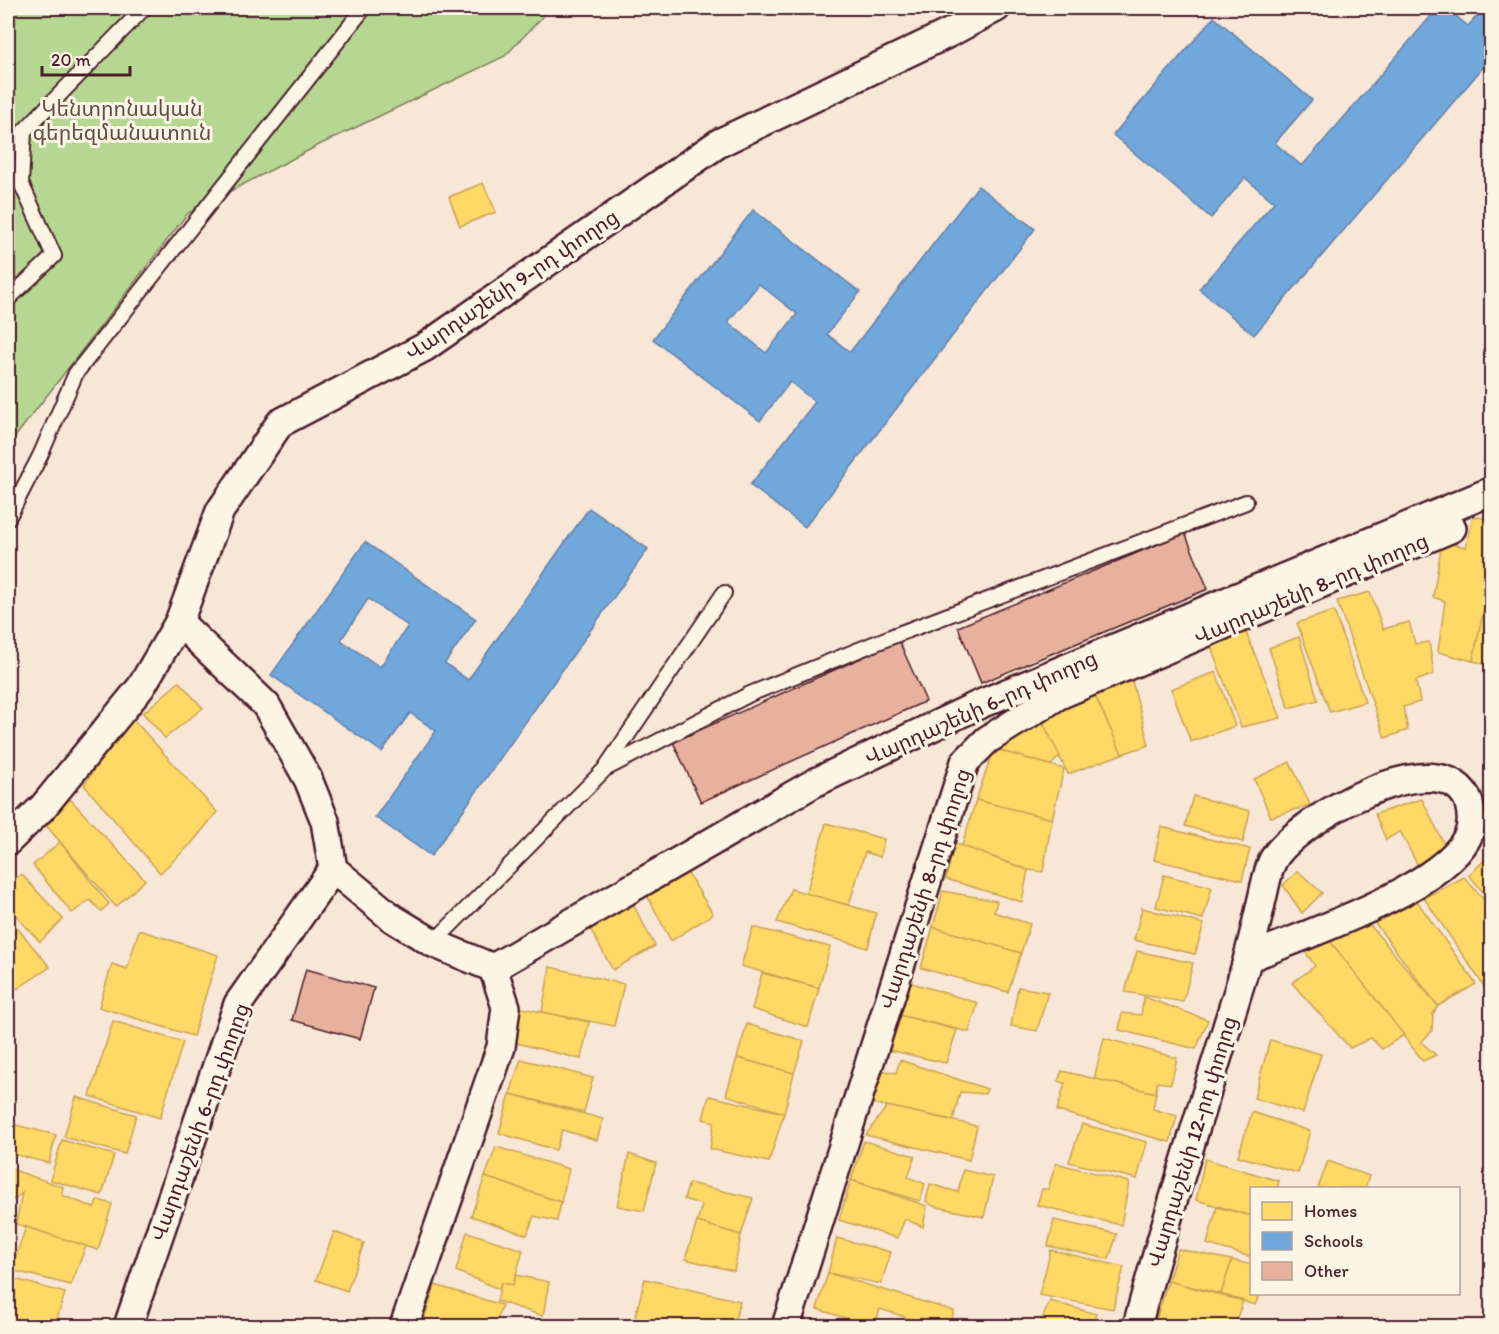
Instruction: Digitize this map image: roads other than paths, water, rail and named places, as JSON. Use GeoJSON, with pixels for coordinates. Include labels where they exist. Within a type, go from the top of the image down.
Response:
{"type":"FeatureCollection","features":[{"type":"Feature","properties":{"kind":"street","name":"Վարդաշենի 9-րդ փողոց"},"geometry":{"type":"LineString","coordinates":[[8,841],[43,807],[141,687],[179,622],[220,511],[280,423],[425,347],[719,143],[951,32],[996,8]]}},
{"type":"Feature","properties":{"kind":"street","name":"Վարդաշենի 6-րդ փողոց"},"geometry":{"type":"LineString","coordinates":[[493,968],[814,783],[978,705],[1491,491]]}},
{"type":"Feature","properties":{"kind":"street","name":"Վարդաշենի 8-րդ փողոց"},"geometry":{"type":"LineString","coordinates":[[786,1326],[965,762],[987,740],[1059,695],[1452,528]]}},
{"type":"Feature","properties":{"kind":"street"},"geometry":{"type":"LineString","coordinates":[[179,622],[266,705],[308,779],[325,821],[333,869],[392,918],[433,943],[493,968],[506,1007],[501,1047],[405,1326]]}},
{"type":"Feature","properties":{"kind":"street","name":"Վարդաշենի 12-րդ փողոց"},"geometry":{"type":"LineString","coordinates":[[1137,1326],[1248,958],[1273,861],[1299,831],[1347,801],[1396,783],[1428,776],[1450,782],[1468,800],[1472,825],[1460,848],[1432,873],[1387,899],[1248,958]]}},
{"type":"Feature","properties":{"kind":"street","name":"Վարդաշենի 6-րդ փողոց"},"geometry":{"type":"LineString","coordinates":[[128,1326],[238,1004],[333,869]]}},
{"type":"Feature","properties":{"kind":"lane"},"geometry":{"type":"LineString","coordinates":[[8,299],[54,256],[21,183],[24,131],[144,8]]}},
{"type":"Feature","properties":{"kind":"lane"},"geometry":{"type":"LineString","coordinates":[[8,518],[40,456],[76,373],[364,8]]}},
{"type":"Feature","properties":{"kind":"lane"},"geometry":{"type":"LineString","coordinates":[[605,769],[750,694],[914,628],[1246,502]]}},
{"type":"Feature","properties":{"kind":"lane"},"geometry":{"type":"LineString","coordinates":[[433,943],[605,769],[724,593]]}},
{"type":"Feature","properties":{"kind":"park label","name":"Կենտրոնական գերեզմանատուն"},"geometry":{"type":"Point","coordinates":[122,121]}}]}
